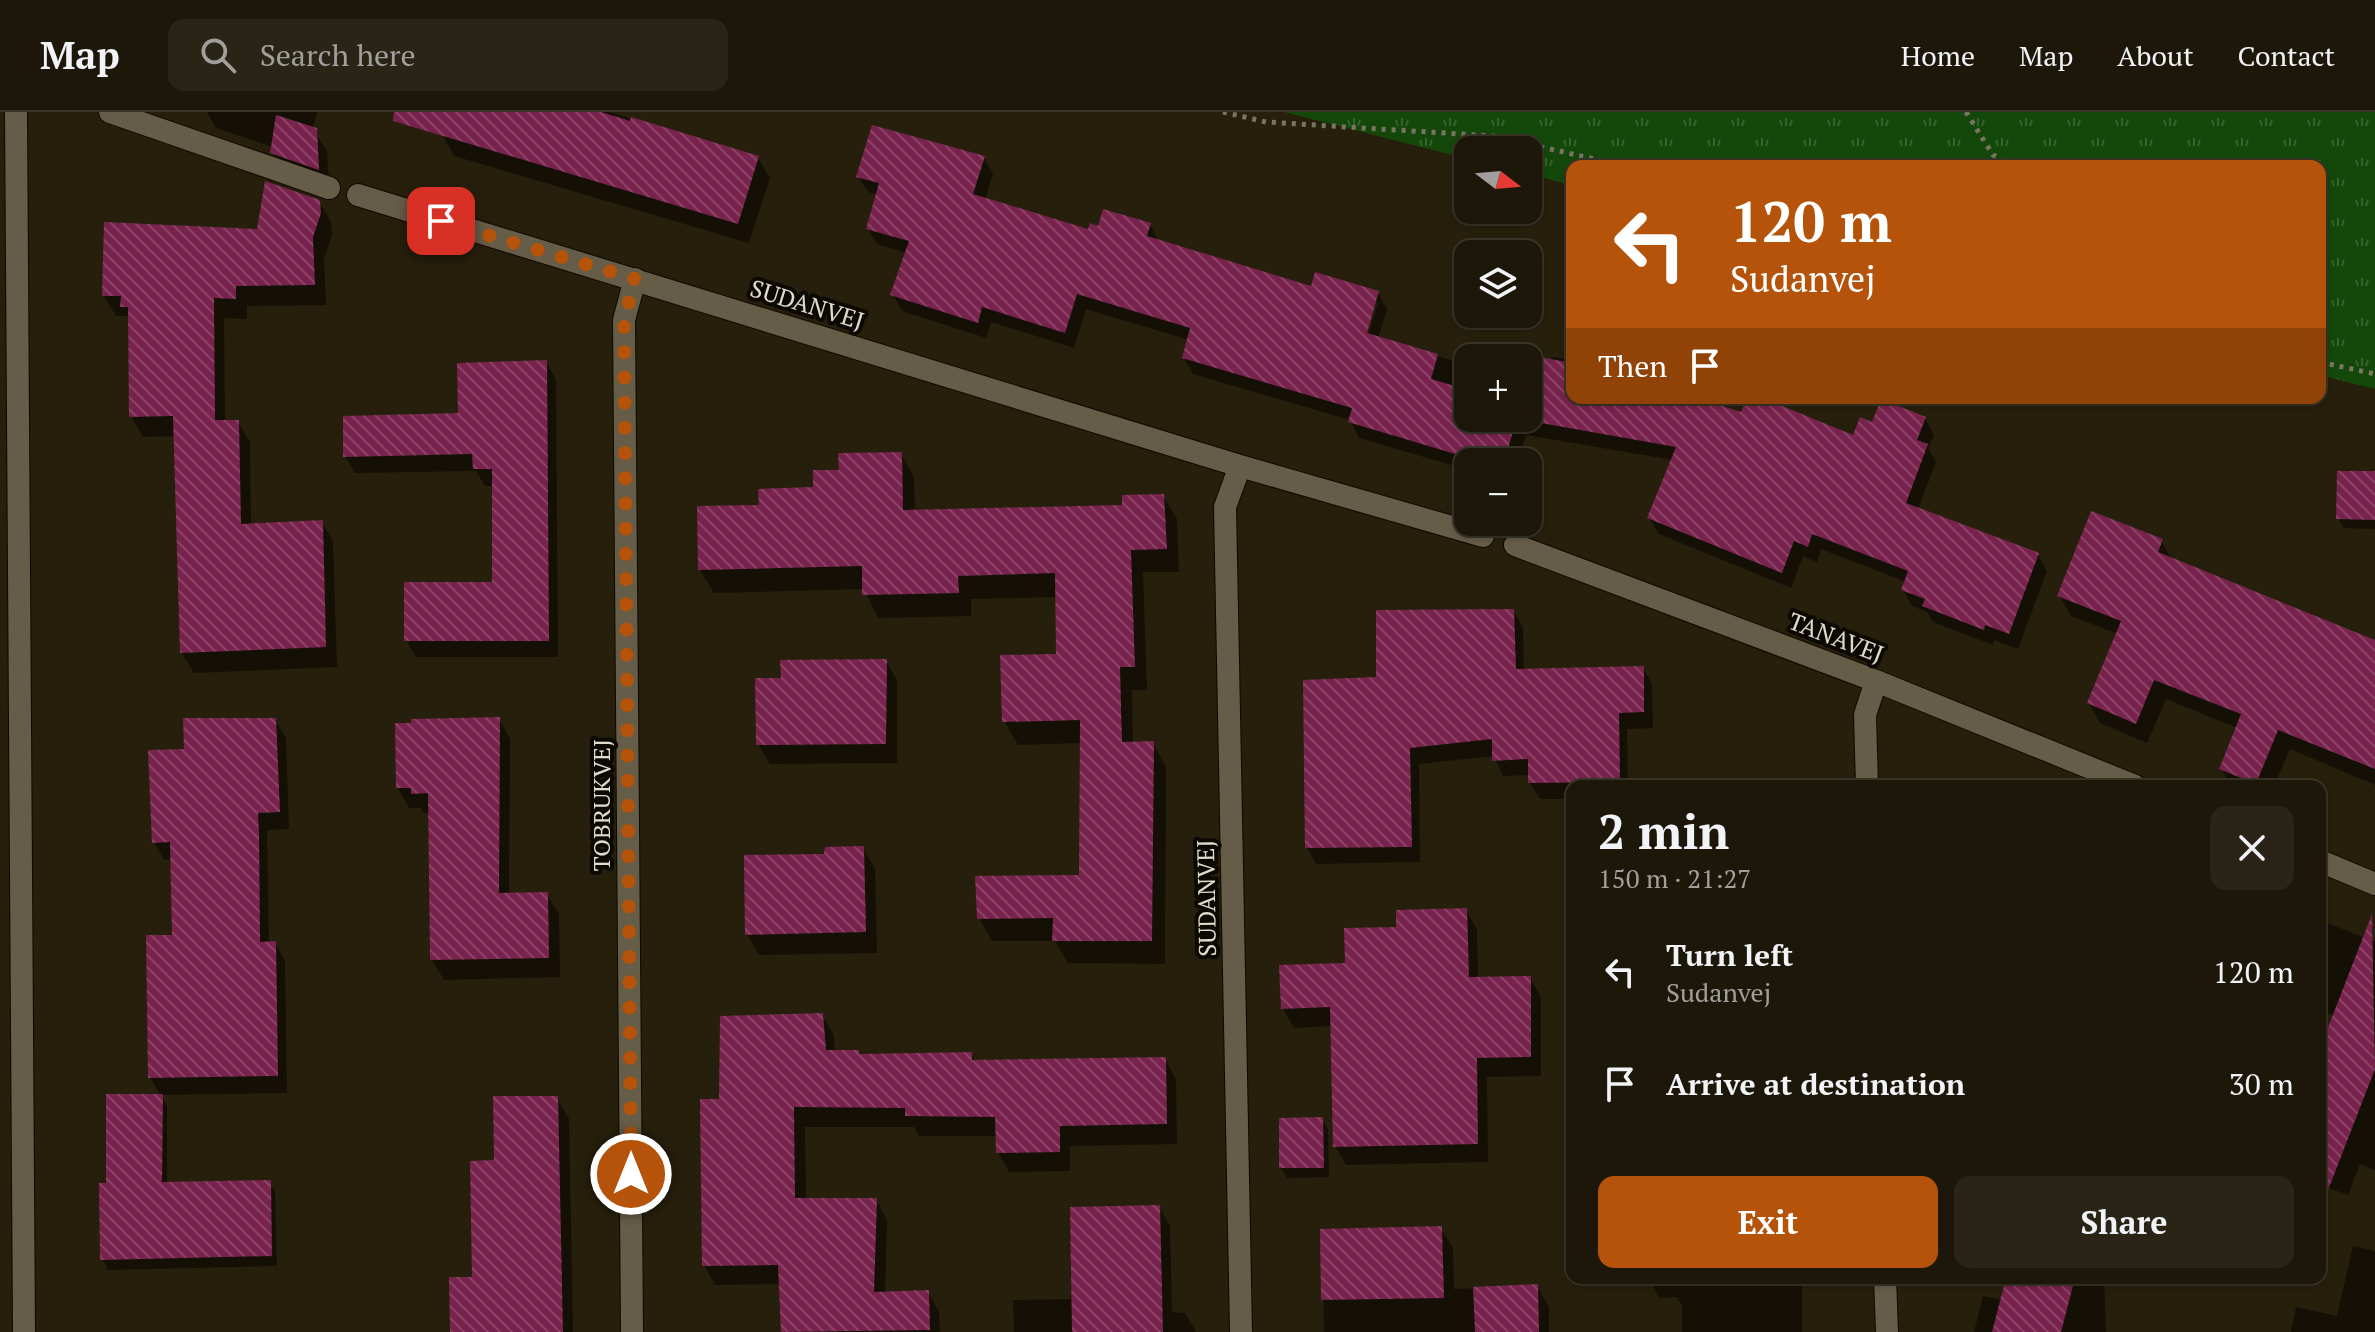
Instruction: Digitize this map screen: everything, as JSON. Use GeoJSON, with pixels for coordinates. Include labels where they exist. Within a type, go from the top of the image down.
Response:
{"type":"FeatureCollection","features":[{"type":"Feature","properties":{"kind":"street"},"geometry":{"type":"LineString","coordinates":[[16,112],[24,1332]]}},
{"type":"Feature","properties":{"kind":"street"},"geometry":{"type":"LineString","coordinates":[[110,112],[329,188]]}},
{"type":"Feature","properties":{"kind":"street","name":"SUDANVEJ"},"geometry":{"type":"LineString","coordinates":[[358,195],[1240,466],[1454,528]]}},
{"type":"Feature","properties":{"kind":"street","name":"TOBRUKVEJ"},"geometry":{"type":"LineString","coordinates":[[632,1332],[624,320],[635,279]]}},
{"type":"Feature","properties":{"kind":"street","name":"SUDANVEJ"},"geometry":{"type":"LineString","coordinates":[[1240,466],[1225,507],[1241,1332]]}},
{"type":"Feature","properties":{"kind":"street","name":"TANAVEJ"},"geometry":{"type":"LineString","coordinates":[[1515,545],[1876,681],[2120,780]]}},
{"type":"Feature","properties":{"kind":"street"},"geometry":{"type":"LineString","coordinates":[[1867,780],[1865,715],[1876,681]]}},
{"type":"Feature","properties":{"kind":"street"},"geometry":{"type":"LineString","coordinates":[[2326,864],[2375,884]]}},
{"type":"Feature","properties":{"kind":"street"},"geometry":{"type":"LineString","coordinates":[[1885,1284],[1887,1332]]}},
{"type":"Feature","properties":{"kind":"path"},"geometry":{"type":"LineString","coordinates":[[1223,112],[1266,122],[1493,136],[1599,160]]}},
{"type":"Feature","properties":{"kind":"path"},"geometry":{"type":"LineString","coordinates":[[1966,112],[1993,155],[2002,160]]}},
{"type":"Feature","properties":{"kind":"path"},"geometry":{"type":"LineString","coordinates":[[2326,363],[2375,374]]}},
{"type":"Feature","properties":{"kind":"green space"},"geometry":{"type":"Polygon","coordinates":[[[1284,112],[2375,112],[2375,389],[2326,377],[2326,160],[1566,160],[1566,184],[1542,178],[1542,136],[1454,136],[1454,155],[1284,112]]]}},
{"type":"Feature","properties":{"kind":"building"},"geometry":{"type":"Polygon","coordinates":[[[394,112],[601,112],[630,121],[631,117],[759,156],[738,224],[393,121],[394,112]]]}},
{"type":"Feature","properties":{"kind":"building"},"geometry":{"type":"Polygon","coordinates":[[[276,115],[317,128],[319,170],[270,153],[276,115]]]}},
{"type":"Feature","properties":{"kind":"building"},"geometry":{"type":"Polygon","coordinates":[[[872,125],[985,156],[973,194],[1088,229],[1090,223],[1098,226],[1103,209],[1151,223],[1147,236],[1311,286],[1315,272],[1379,291],[1367,333],[1438,354],[1431,379],[1454,386],[1454,432],[1513,432],[1508,448],[1454,448],[1454,454],[1348,422],[1352,408],[1182,358],[1190,328],[1077,294],[1065,333],[982,307],[978,323],[890,295],[909,241],[866,229],[879,183],[856,177],[872,125]]]}},
{"type":"Feature","properties":{"kind":"building"},"geometry":{"type":"Polygon","coordinates":[[[265,181],[320,200],[321,213],[313,237],[315,285],[236,286],[236,299],[214,298],[215,420],[239,420],[241,524],[323,520],[326,647],[180,653],[173,416],[129,417],[128,307],[120,307],[121,296],[102,296],[104,222],[257,229],[265,181]]]}},
{"type":"Feature","properties":{"kind":"building"},"geometry":{"type":"Polygon","coordinates":[[[1542,357],[1566,362],[1566,404],[1716,404],[1741,412],[1744,404],[1778,404],[1853,435],[1860,417],[1872,422],[1879,404],[1894,404],[1926,417],[1917,440],[1928,444],[1906,503],[2039,553],[2009,634],[1985,625],[1984,630],[1922,606],[1925,599],[1901,590],[1908,571],[1812,534],[1808,547],[1794,541],[1782,573],[1647,518],[1676,447],[1542,423],[1542,357]]]}},
{"type":"Feature","properties":{"kind":"building"},"geometry":{"type":"Polygon","coordinates":[[[547,360],[549,641],[404,641],[404,582],[492,582],[492,469],[473,469],[472,454],[343,457],[343,416],[458,413],[457,363],[547,360]]]}},
{"type":"Feature","properties":{"kind":"building"},"geometry":{"type":"Polygon","coordinates":[[[902,452],[903,510],[1122,505],[1122,495],[1164,494],[1167,549],[1131,550],[1135,667],[1120,667],[1122,742],[1154,741],[1152,941],[1052,941],[1053,918],[977,919],[975,876],[1079,875],[1080,720],[1002,722],[1000,655],[1056,654],[1055,573],[958,576],[959,593],[862,595],[862,566],[698,570],[697,506],[759,505],[758,489],[813,487],[813,470],[839,470],[838,453],[902,452]]]}},
{"type":"Feature","properties":{"kind":"building"},"geometry":{"type":"Polygon","coordinates":[[[2337,471],[2375,471],[2375,520],[2336,519],[2337,471]]]}},
{"type":"Feature","properties":{"kind":"building"},"geometry":{"type":"Polygon","coordinates":[[[2091,511],[2163,539],[2158,552],[2375,640],[2375,769],[2278,730],[2258,780],[2246,780],[2219,769],[2241,714],[2154,680],[2136,724],[2087,703],[2121,621],[2057,596],[2091,511]]]}},
{"type":"Feature","properties":{"kind":"building"},"geometry":{"type":"Polygon","coordinates":[[[1514,609],[1516,669],[1644,666],[1644,712],[1619,713],[1620,780],[1528,783],[1528,759],[1492,761],[1492,739],[1410,748],[1412,847],[1305,848],[1303,680],[1376,677],[1376,610],[1514,609]]]}},
{"type":"Feature","properties":{"kind":"building"},"geometry":{"type":"Polygon","coordinates":[[[887,659],[886,744],[756,745],[755,678],[781,678],[780,660],[887,659]]]}},
{"type":"Feature","properties":{"kind":"building"},"geometry":{"type":"Polygon","coordinates":[[[500,717],[499,893],[548,892],[549,958],[430,960],[428,793],[411,794],[411,788],[396,788],[395,723],[411,723],[411,719],[500,717]]]}},
{"type":"Feature","properties":{"kind":"building"},"geometry":{"type":"Polygon","coordinates":[[[183,718],[276,718],[280,812],[258,813],[260,942],[276,941],[278,1076],[148,1078],[146,935],[172,935],[170,842],[152,843],[148,750],[184,749],[183,718]]]}},
{"type":"Feature","properties":{"kind":"building"},"geometry":{"type":"Polygon","coordinates":[[[864,846],[866,932],[745,935],[744,855],[824,854],[825,847],[864,846]]]}},
{"type":"Feature","properties":{"kind":"building"},"geometry":{"type":"Polygon","coordinates":[[[1467,908],[1469,977],[1531,976],[1531,1057],[1477,1058],[1478,1144],[1333,1147],[1330,1007],[1281,1009],[1279,965],[1345,963],[1344,928],[1396,927],[1396,910],[1467,908]]]}},
{"type":"Feature","properties":{"kind":"building"},"geometry":{"type":"Polygon","coordinates":[[[2372,914],[2375,1069],[2326,1195],[2326,1033],[2372,914]]]}},
{"type":"Feature","properties":{"kind":"building"},"geometry":{"type":"Polygon","coordinates":[[[823,1013],[826,1050],[859,1050],[859,1054],[972,1052],[972,1060],[1166,1057],[1167,1124],[1060,1126],[1060,1152],[996,1153],[995,1117],[905,1116],[905,1108],[794,1107],[795,1198],[877,1198],[874,1292],[929,1290],[930,1330],[781,1332],[778,1265],[702,1266],[700,1099],[719,1099],[720,1016],[823,1013]]]}},
{"type":"Feature","properties":{"kind":"building"},"geometry":{"type":"Polygon","coordinates":[[[106,1094],[163,1094],[162,1182],[271,1180],[272,1256],[100,1260],[99,1183],[106,1183],[106,1094]]]}},
{"type":"Feature","properties":{"kind":"building"},"geometry":{"type":"Polygon","coordinates":[[[493,1096],[558,1096],[563,1332],[450,1332],[449,1277],[472,1277],[470,1161],[494,1160],[493,1096]]]}},
{"type":"Feature","properties":{"kind":"building"},"geometry":{"type":"Polygon","coordinates":[[[1323,1117],[1324,1168],[1279,1168],[1279,1118],[1323,1117]]]}},
{"type":"Feature","properties":{"kind":"building"},"geometry":{"type":"Polygon","coordinates":[[[1160,1205],[1163,1332],[1072,1332],[1070,1207],[1160,1205]]]}},
{"type":"Feature","properties":{"kind":"building"},"geometry":{"type":"Polygon","coordinates":[[[1442,1226],[1444,1298],[1321,1300],[1320,1229],[1442,1226]]]}},
{"type":"Feature","properties":{"kind":"building"},"geometry":{"type":"Polygon","coordinates":[[[1538,1284],[1539,1332],[1475,1332],[1473,1287],[1538,1284]]]}},
{"type":"Feature","properties":{"kind":"building"},"geometry":{"type":"Polygon","coordinates":[[[2004,1284],[2073,1284],[2061,1332],[1992,1332],[2004,1284]]]}},
{"type":"Feature","properties":{"kind":"route"},"geometry":{"type":"LineString","coordinates":[[441,221],[635,279],[624,320],[631,1174]]}}]}
